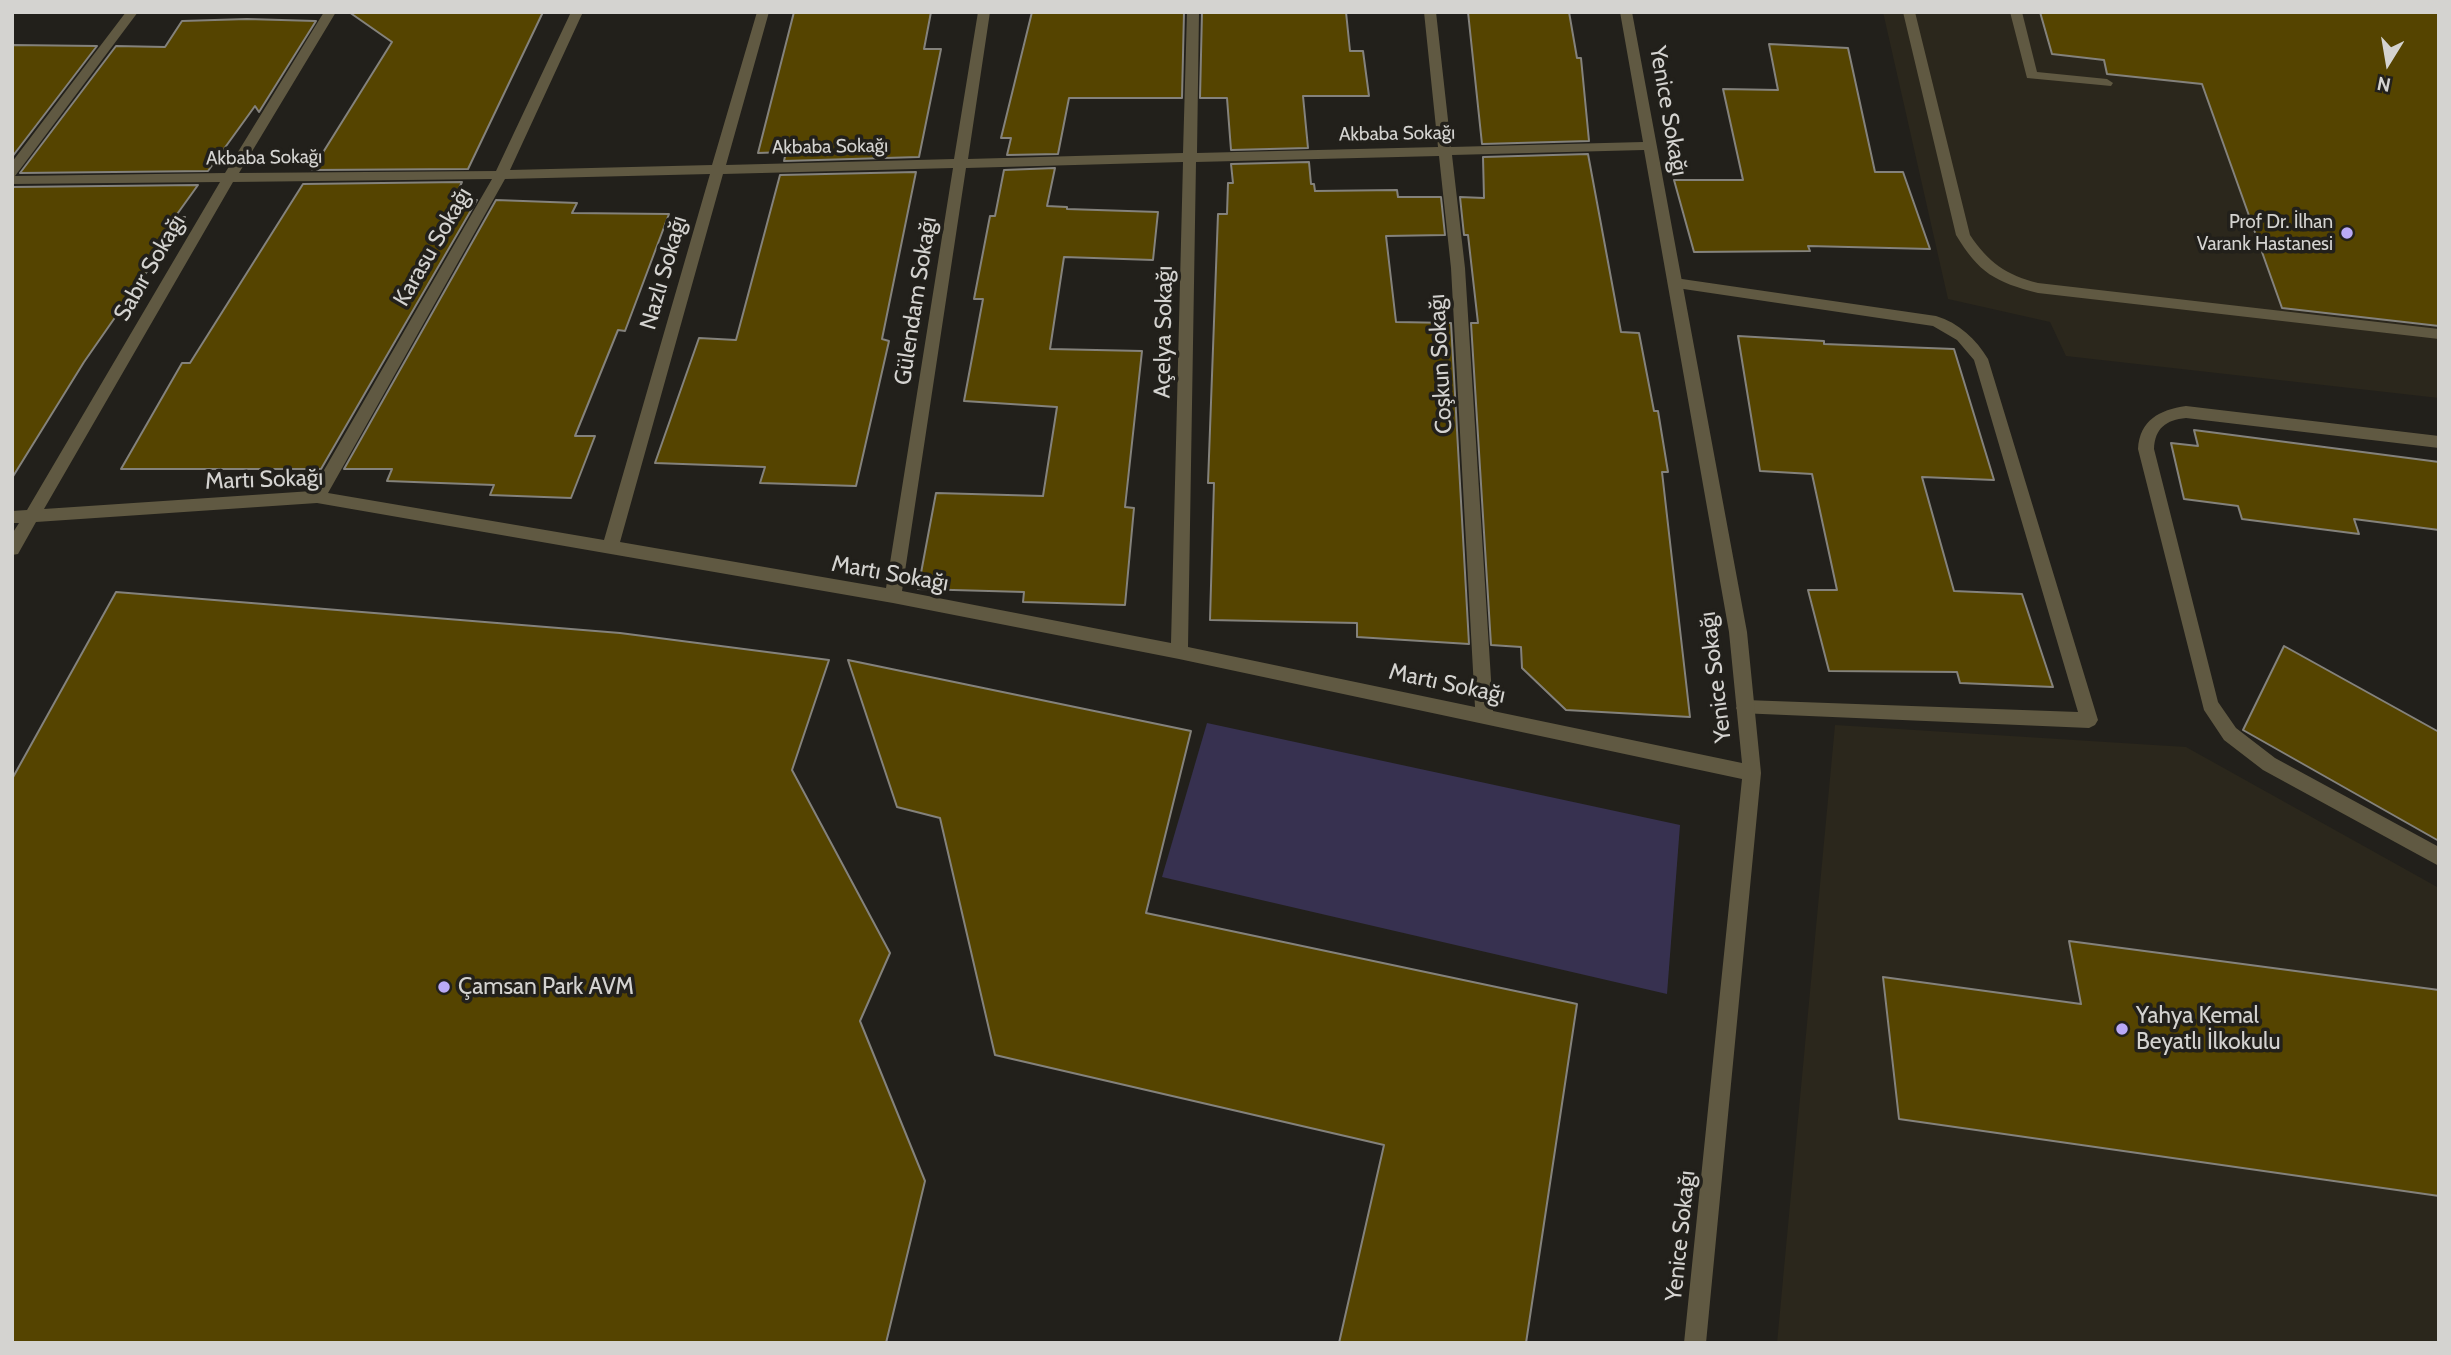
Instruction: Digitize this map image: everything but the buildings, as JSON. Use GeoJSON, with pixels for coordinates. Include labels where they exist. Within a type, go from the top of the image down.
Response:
{"type":"FeatureCollection","features":[{"type":"Feature","properties":{"kind":"street"},"geometry":{"type":"LineString","coordinates":[[12,172],[132,12]]}},
{"type":"Feature","properties":{"kind":"street","name":"Sabır Sokağı"},"geometry":{"type":"LineString","coordinates":[[12,549],[21,517],[330,12]]}},
{"type":"Feature","properties":{"kind":"street","name":"Karasu Sokağı"},"geometry":{"type":"LineString","coordinates":[[317,497],[500,175],[577,12]]}},
{"type":"Feature","properties":{"kind":"street","name":"Nazlı Sokağı"},"geometry":{"type":"LineString","coordinates":[[610,547],[763,12]]}},
{"type":"Feature","properties":{"kind":"street","name":"Gülendam Sokağı"},"geometry":{"type":"LineString","coordinates":[[893,596],[984,12]]}},
{"type":"Feature","properties":{"kind":"street","name":"Açelya Sokağı"},"geometry":{"type":"LineString","coordinates":[[1179,652],[1193,12]]}},
{"type":"Feature","properties":{"kind":"street","name":"Coşkun Sokağı"},"geometry":{"type":"LineString","coordinates":[[1430,12],[1458,268],[1483,715]]}},
{"type":"Feature","properties":{"kind":"street","name":"Yenice Sokağı"},"geometry":{"type":"LineString","coordinates":[[1626,12],[1738,632],[1752,773],[1695,1343]]}},
{"type":"Feature","properties":{"kind":"street"},"geometry":{"type":"LineString","coordinates":[[1909,12],[1963,234],[1977,257],[2002,280],[2038,288],[2439,334]]}},
{"type":"Feature","properties":{"kind":"street"},"geometry":{"type":"LineString","coordinates":[[2016,12],[2031,75],[2107,83]]}},
{"type":"Feature","properties":{"kind":"street","name":"Akbaba Sokağı"},"geometry":{"type":"LineString","coordinates":[[12,180],[500,175],[1649,146]]}},
{"type":"Feature","properties":{"kind":"street"},"geometry":{"type":"LineString","coordinates":[[1675,283],[1936,321],[1955,330],[1970,342],[1981,359],[2089,720],[1745,708]]}},
{"type":"Feature","properties":{"kind":"street"},"geometry":{"type":"LineString","coordinates":[[2439,442],[2186,412],[2160,418],[2151,425],[2145,436],[2210,705],[2218,719],[2230,734],[2269,764],[2439,857]]}},
{"type":"Feature","properties":{"kind":"street","name":"Martı Sokağı"},"geometry":{"type":"LineString","coordinates":[[21,517],[317,497],[893,596],[1179,652],[1752,773]]}},
{"type":"Feature","properties":{"kind":"shaded area"},"geometry":{"type":"Polygon","coordinates":[[[1883,12],[2439,12],[2439,398],[2066,356],[2050,322],[1948,299],[1883,12]]]}},
{"type":"Feature","properties":{"kind":"shaded area"},"geometry":{"type":"Polygon","coordinates":[[[1207,723],[1680,825],[1667,994],[1162,877],[1207,723]]]}},
{"type":"Feature","properties":{"kind":"shaded area","name":"Yahya Kemal Beyatlı İlkokulu"},"geometry":{"type":"Polygon","coordinates":[[[1835,725],[2186,747],[2439,888],[2439,1343],[1777,1343],[1835,725]]]}},
{"type":"Feature","properties":{"kind":"place","name":"Prof Dr. İlhan Varank Hastanesi"},"geometry":{"type":"Point","coordinates":[2347,233]}},
{"type":"Feature","properties":{"kind":"place","name":"Çamsan Park AVM"},"geometry":{"type":"Point","coordinates":[444,987]}},
{"type":"Feature","properties":{"kind":"place","name":"Yahya Kemal Beyatlı İlkokulu"},"geometry":{"type":"Point","coordinates":[2122,1029]}}]}
